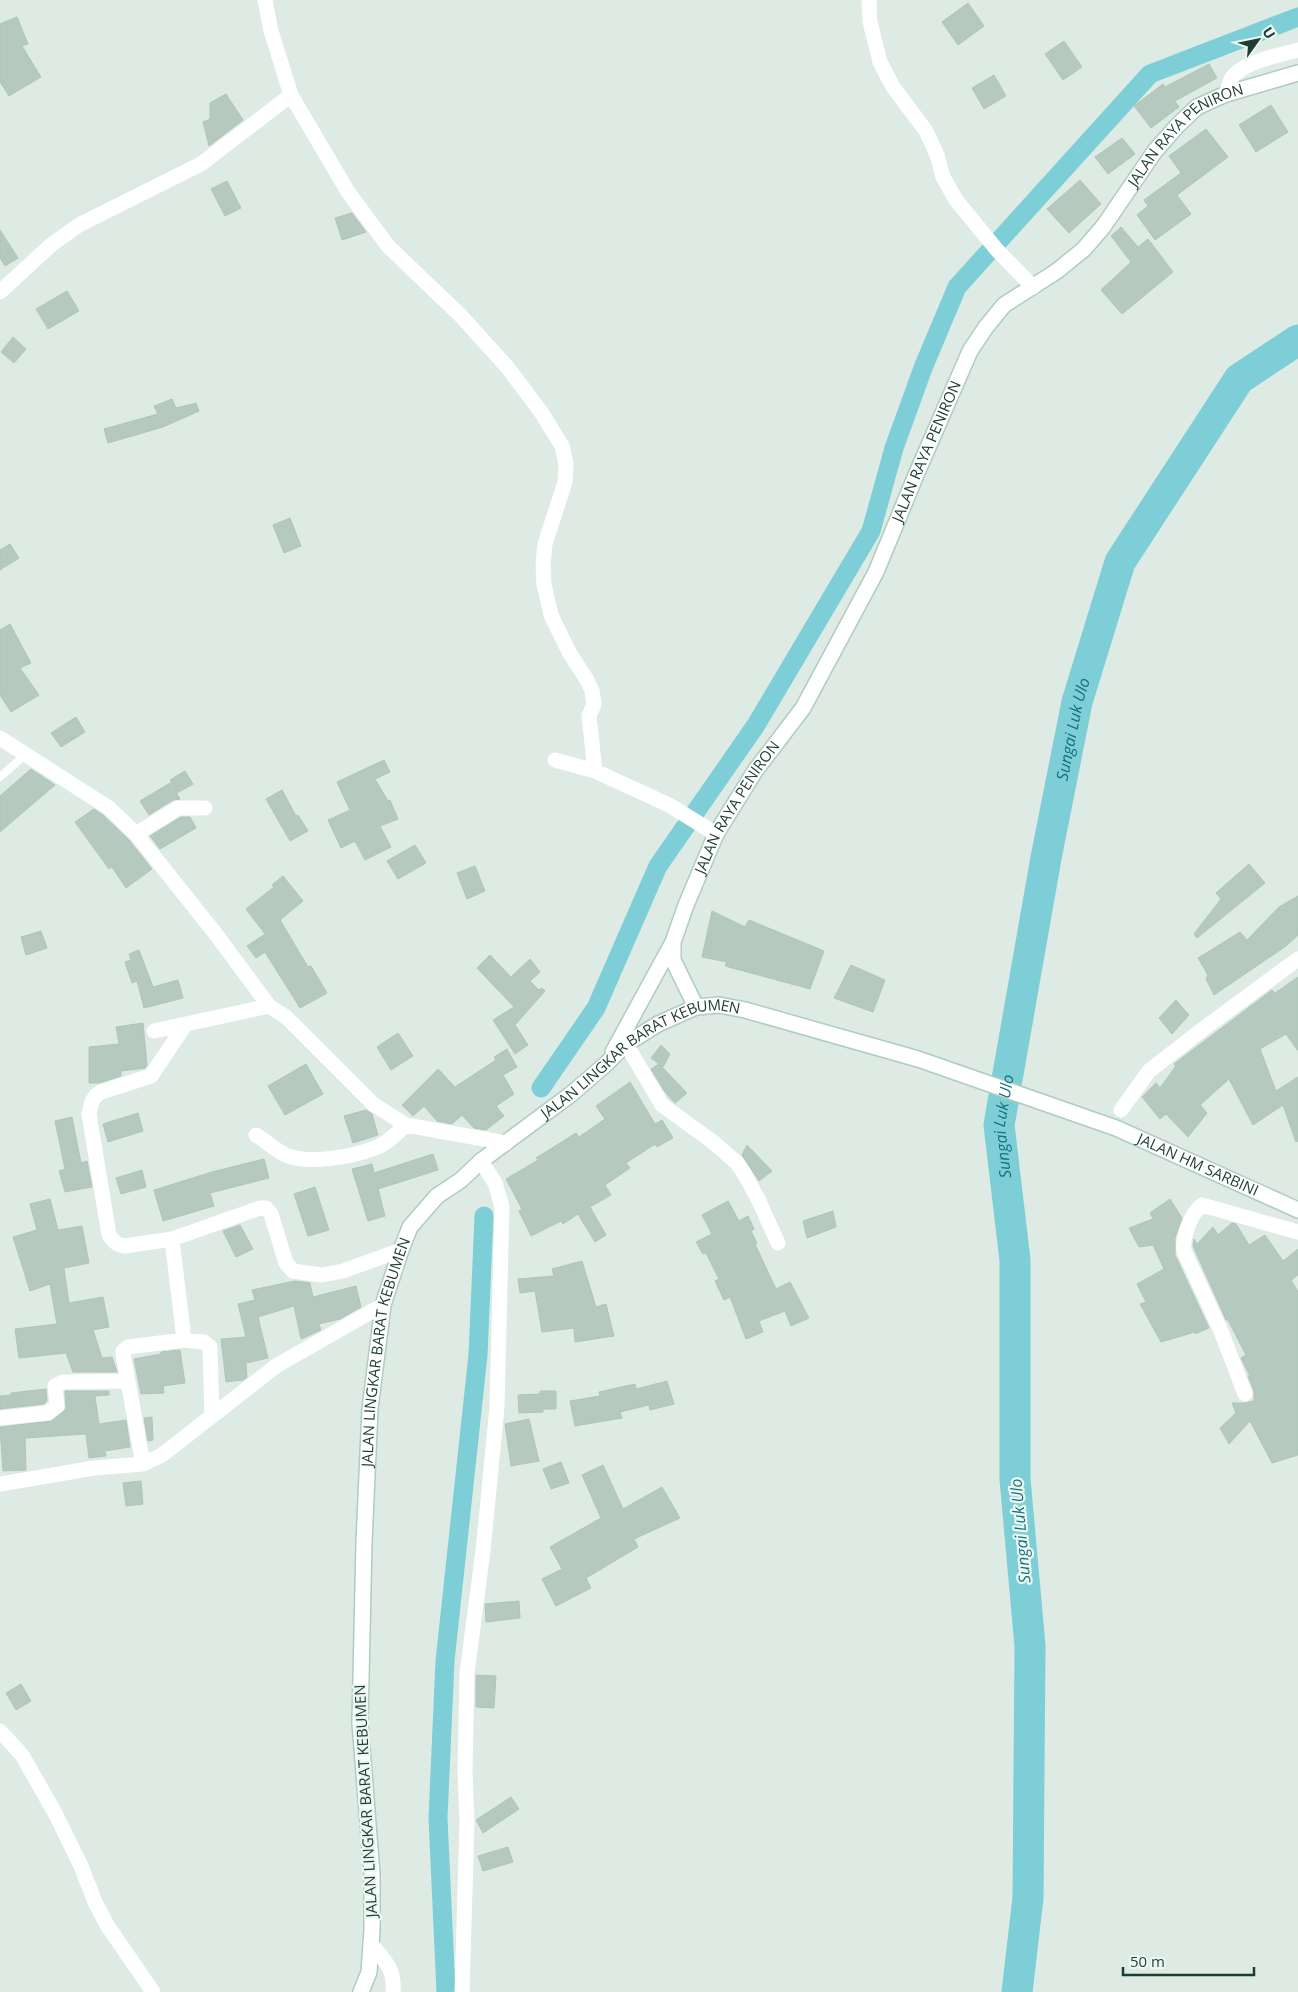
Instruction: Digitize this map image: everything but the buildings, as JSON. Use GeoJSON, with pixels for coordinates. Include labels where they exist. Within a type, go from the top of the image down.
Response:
{"type":"FeatureCollection","features":[{"type":"Feature","properties":{"kind":"street"},"geometry":{"type":"LineString","coordinates":[[265,0],[271,31],[291,95],[348,192],[388,246],[461,316],[508,368],[541,412],[562,446],[566,464],[565,482],[545,544],[544,584],[551,615],[569,652],[592,691],[594,704],[589,716],[595,771]]}},
{"type":"Feature","properties":{"kind":"street"},"geometry":{"type":"LineString","coordinates":[[869,0],[870,22],[880,62],[893,88],[926,131],[937,155],[943,177],[956,200],[997,250],[1033,287]]}},
{"type":"Feature","properties":{"kind":"street"},"geometry":{"type":"LineString","coordinates":[[1226,94],[1233,76],[1248,66],[1267,58],[1298,50]]}},
{"type":"Feature","properties":{"kind":"street","name":"JALAN RAYA PENIRON"},"geometry":{"type":"LineString","coordinates":[[606,1064],[673,942],[686,905],[716,834],[755,771],[803,708],[876,572],[916,474],[970,351],[1004,305],[1033,287],[1084,250],[1103,227],[1156,151],[1177,126],[1197,107],[1226,94],[1298,73]]}},
{"type":"Feature","properties":{"kind":"street"},"geometry":{"type":"LineString","coordinates":[[0,292],[51,245],[79,225],[201,164],[291,95]]}},
{"type":"Feature","properties":{"kind":"street"},"geometry":{"type":"LineString","coordinates":[[0,738],[110,808],[136,834],[215,932],[269,1006],[286,1017],[373,1104],[406,1125],[506,1143]]}},
{"type":"Feature","properties":{"kind":"street"},"geometry":{"type":"LineString","coordinates":[[554,760],[595,771],[669,805],[716,834]]}},
{"type":"Feature","properties":{"kind":"street"},"geometry":{"type":"LineString","coordinates":[[136,834],[178,808],[205,808]]}},
{"type":"Feature","properties":{"kind":"street","name":"JALAN RAYA PENIRON"},"geometry":{"type":"LineString","coordinates":[[673,942],[673,960],[696,1007]]}},
{"type":"Feature","properties":{"kind":"street"},"geometry":{"type":"LineString","coordinates":[[1121,1110],[1149,1071],[1298,959]]}},
{"type":"Feature","properties":{"kind":"street","name":"JALAN LINGKAR BARAT KEBUMEN"},"geometry":{"type":"LineString","coordinates":[[362,1992],[369,1972],[372,1874],[360,1723],[364,1542],[370,1409],[383,1305],[410,1228],[437,1196],[461,1180],[481,1161],[539,1119],[606,1064],[626,1044],[658,1024],[696,1007],[719,1005],[745,1010],[842,1037],[973,1077],[1098,1122]]}},
{"type":"Feature","properties":{"kind":"street"},"geometry":{"type":"LineString","coordinates":[[154,1031],[269,1006]]}},
{"type":"Feature","properties":{"kind":"street"},"geometry":{"type":"LineString","coordinates":[[185,1025],[151,1076],[97,1094],[92,1102],[89,1114],[109,1235],[113,1241],[125,1246],[172,1239],[260,1208],[266,1208],[271,1214],[286,1263],[293,1271],[322,1275],[343,1271],[401,1250]]}},
{"type":"Feature","properties":{"kind":"street"},"geometry":{"type":"LineString","coordinates":[[626,1044],[662,1105],[713,1142],[737,1163],[746,1175],[778,1243]]}},
{"type":"Feature","properties":{"kind":"street","name":"JALAN HM SARBINI"},"geometry":{"type":"LineString","coordinates":[[1098,1122],[1164,1148],[1298,1210]]}},
{"type":"Feature","properties":{"kind":"street"},"geometry":{"type":"LineString","coordinates":[[256,1135],[287,1156],[306,1160],[329,1159],[376,1148],[406,1125]]}},
{"type":"Feature","properties":{"kind":"street"},"geometry":{"type":"LineString","coordinates":[[462,1992],[467,1822],[465,1771],[467,1673],[483,1551],[497,1407],[502,1207],[495,1183],[481,1161]]}},
{"type":"Feature","properties":{"kind":"street"},"geometry":{"type":"LineString","coordinates":[[1245,1394],[1221,1331],[1184,1251],[1184,1241],[1197,1209],[1202,1205],[1298,1232]]}},
{"type":"Feature","properties":{"kind":"street"},"geometry":{"type":"LineString","coordinates":[[172,1239],[184,1340]]}},
{"type":"Feature","properties":{"kind":"street"},"geometry":{"type":"LineString","coordinates":[[0,1484],[94,1468],[143,1464],[162,1455],[276,1366],[383,1305]]}},
{"type":"Feature","properties":{"kind":"street"},"geometry":{"type":"LineString","coordinates":[[143,1464],[123,1354],[123,1351],[128,1347],[184,1340],[204,1342],[210,1347],[212,1416]]}},
{"type":"Feature","properties":{"kind":"street"},"geometry":{"type":"LineString","coordinates":[[0,1418],[47,1413],[53,1410],[57,1406],[56,1386],[63,1382],[127,1381]]}},
{"type":"Feature","properties":{"kind":"street"},"geometry":{"type":"LineString","coordinates":[[0,1731],[22,1755],[55,1813],[81,1866],[106,1925],[154,1992]]}},
{"type":"Feature","properties":{"kind":"street"},"geometry":{"type":"LineString","coordinates":[[371,1944],[391,1970],[394,1977],[393,1992]]}},
{"type":"Feature","properties":{"kind":"lane"},"geometry":{"type":"LineString","coordinates":[[0,777],[25,755]]}},
{"type":"Feature","properties":{"kind":"waterway"},"geometry":{"type":"LineString","coordinates":[[541,1088],[596,1008],[658,866],[756,725],[871,531],[894,448],[923,368],[957,287],[1150,74],[1298,17]]}},
{"type":"Feature","properties":{"kind":"waterway","name":"Sungai Luk Ulo"},"geometry":{"type":"LineString","coordinates":[[1017,1992],[1028,1898],[1030,1646],[1015,1479],[1015,1260],[999,1125],[1046,858],[1077,702],[1120,562],[1239,379],[1298,340]]}},
{"type":"Feature","properties":{"kind":"waterway"},"geometry":{"type":"LineString","coordinates":[[446,1992],[438,1818],[445,1661],[478,1355],[484,1216]]}}]}
